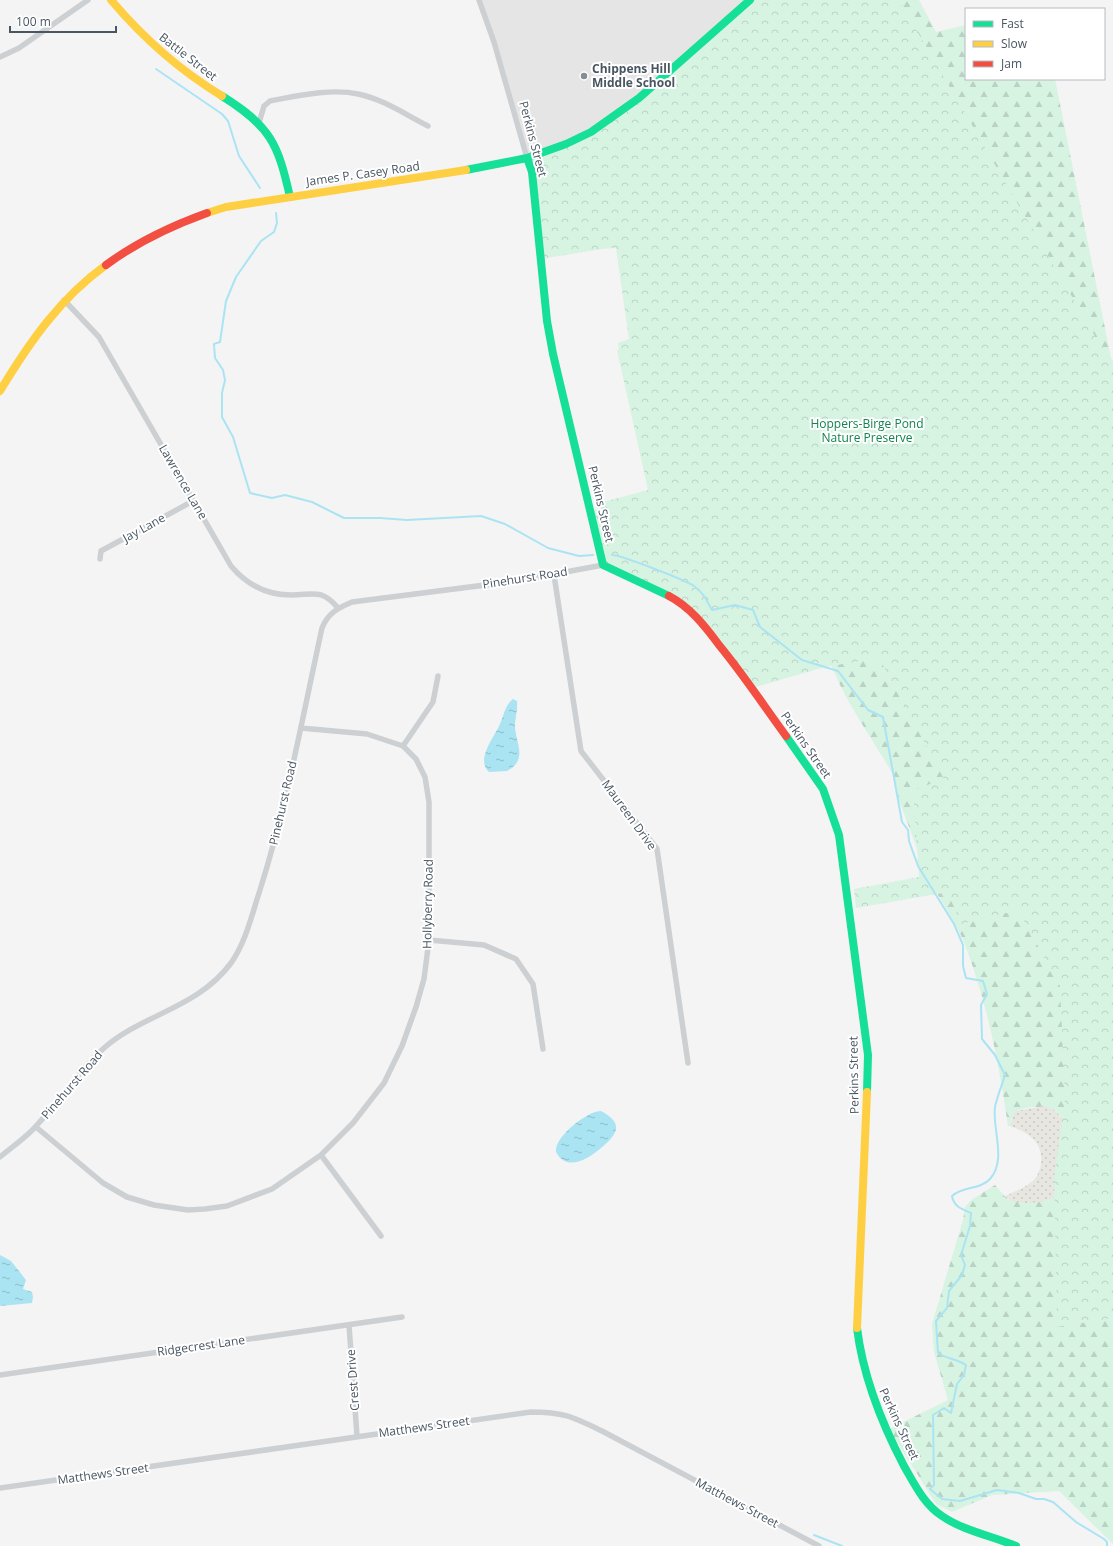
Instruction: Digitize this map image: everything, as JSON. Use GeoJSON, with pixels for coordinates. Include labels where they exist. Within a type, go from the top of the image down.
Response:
{"type":"FeatureCollection","features":[{"type":"Feature","properties":{"kind":"street"},"geometry":{"type":"LineString","coordinates":[[0,57],[19,48],[88,0]]}},
{"type":"Feature","properties":{"kind":"street","name":"Battle Street"},"geometry":{"type":"LineString","coordinates":[[111,0],[140,34],[173,63],[259,124],[270,136],[279,151],[290,197]]}},
{"type":"Feature","properties":{"kind":"street","name":"Perkins Street"},"geometry":{"type":"LineString","coordinates":[[479,0],[494,42],[532,172],[547,321],[553,354],[603,565],[656,588],[681,602],[702,623],[734,663],[823,789],[839,835],[868,1055],[857,1318],[859,1342],[865,1375],[880,1418],[922,1497],[932,1509],[944,1518],[1016,1546]]}},
{"type":"Feature","properties":{"kind":"street","name":"James P. Casey Road"},"geometry":{"type":"LineString","coordinates":[[0,391],[20,355],[64,300],[106,263],[160,230],[194,216],[226,207],[454,172],[527,158],[579,138],[616,116],[639,98],[750,0]]}},
{"type":"Feature","properties":{"kind":"street"},"geometry":{"type":"LineString","coordinates":[[259,124],[264,106],[270,101],[332,93],[358,94],[372,99],[428,126]]}},
{"type":"Feature","properties":{"kind":"street","name":"Lawrence Lane"},"geometry":{"type":"LineString","coordinates":[[64,300],[99,337],[232,566],[248,583],[260,590],[275,594],[291,595],[317,593],[329,598],[338,608]]}},
{"type":"Feature","properties":{"kind":"street","name":"Jay Lane"},"geometry":{"type":"LineString","coordinates":[[100,559],[101,551],[193,501]]}},
{"type":"Feature","properties":{"kind":"street","name":"Pinehurst Road"},"geometry":{"type":"LineString","coordinates":[[0,1157],[36,1127],[87,1065],[105,1048],[129,1030],[193,998],[215,981],[232,963],[247,929],[273,847],[301,728],[322,628],[326,618],[338,608],[352,602],[489,585],[554,575],[603,565]]}},
{"type":"Feature","properties":{"kind":"street","name":"Maureen Drive"},"geometry":{"type":"LineString","coordinates":[[554,575],[581,751],[657,849],[688,1063]]}},
{"type":"Feature","properties":{"kind":"street"},"geometry":{"type":"LineString","coordinates":[[403,746],[434,702],[438,676]]}},
{"type":"Feature","properties":{"kind":"street","name":"Hollyberry Road"},"geometry":{"type":"LineString","coordinates":[[36,1127],[103,1183],[127,1197],[154,1205],[188,1210],[227,1206],[272,1190],[321,1155],[353,1123],[384,1083],[402,1046],[424,979],[429,940],[429,802],[425,777],[416,759],[403,746],[367,734],[301,728]]}},
{"type":"Feature","properties":{"kind":"street"},"geometry":{"type":"LineString","coordinates":[[429,940],[484,945],[516,959],[533,984],[544,1049]]}},
{"type":"Feature","properties":{"kind":"street"},"geometry":{"type":"LineString","coordinates":[[321,1155],[381,1236]]}},
{"type":"Feature","properties":{"kind":"street","name":"Ridgecrest Lane"},"geometry":{"type":"LineString","coordinates":[[0,1374],[402,1317]]}},
{"type":"Feature","properties":{"kind":"street","name":"Crest Drive"},"geometry":{"type":"LineString","coordinates":[[349,1325],[357,1436]]}},
{"type":"Feature","properties":{"kind":"street","name":"Matthews Street"},"geometry":{"type":"LineString","coordinates":[[0,1488],[531,1412],[567,1415],[818,1546]]}},
{"type":"Feature","properties":{"kind":"shaded area","name":"Chippens Hill Middle School"},"geometry":{"type":"Polygon","coordinates":[[[479,0],[750,0],[671,70],[591,132],[527,158],[479,0]]]}},
{"type":"Feature","properties":{"kind":"green space","name":"Hoppers-Birge Pond Nature Preserve"},"geometry":{"type":"Polygon","coordinates":[[[750,0],[899,0],[1099,343],[1105,348],[1113,361],[1113,1318],[1057,1327],[1054,1178],[1065,1099],[1060,986],[1018,910],[961,924],[948,892],[856,908],[854,889],[919,877],[913,790],[944,779],[879,658],[825,667],[752,688],[681,602],[603,565],[591,511],[597,509],[596,504],[648,490],[617,350],[619,349],[618,343],[629,339],[616,248],[540,259],[527,158],[566,144],[639,98],[750,0]]]}},
{"type":"Feature","properties":{"kind":"green space"},"geometry":{"type":"Polygon","coordinates":[[[878,0],[919,0],[936,32],[965,25],[965,80],[1055,80],[1113,368],[878,0]]]}},
{"type":"Feature","properties":{"kind":"green space"},"geometry":{"type":"Polygon","coordinates":[[[1113,450],[1113,1544],[1059,1491],[992,1495],[952,1512],[936,1504],[889,1429],[948,1400],[934,1352],[932,1324],[963,1220],[965,1207],[971,1200],[995,1185],[1008,1200],[1025,1202],[1066,1128],[1058,1113],[1047,1108],[1036,1107],[1025,1108],[1014,1113],[1010,1126],[1008,1126],[1001,1079],[986,1010],[964,942],[935,889],[915,844],[898,798],[895,781],[892,774],[850,703],[831,664],[759,686],[1113,450]]]}},
{"type":"Feature","properties":{"kind":"sand"},"geometry":{"type":"Polygon","coordinates":[[[1044,1106],[1058,1113],[1065,1127],[1064,1149],[1056,1196],[1044,1201],[1030,1203],[1009,1200],[1004,1197],[1031,1183],[1040,1170],[1041,1164],[1041,1153],[1036,1142],[1024,1132],[1010,1126],[1013,1114],[1016,1111],[1044,1106]]]}},
{"type":"Feature","properties":{"kind":"water"},"geometry":{"type":"Polygon","coordinates":[[[513,699],[517,701],[515,726],[519,750],[518,761],[514,767],[507,771],[489,772],[485,767],[484,761],[487,748],[500,724],[506,707],[513,699]]]}},
{"type":"Feature","properties":{"kind":"water"},"geometry":{"type":"Polygon","coordinates":[[[601,1111],[608,1115],[616,1124],[615,1133],[607,1143],[590,1156],[578,1162],[566,1162],[556,1152],[560,1139],[580,1120],[595,1112],[601,1111]]]}},
{"type":"Feature","properties":{"kind":"water"},"geometry":{"type":"Polygon","coordinates":[[[0,1255],[11,1261],[26,1280],[23,1289],[32,1292],[32,1303],[0,1306],[0,1255]]]}},
{"type":"Feature","properties":{"kind":"waterway"},"geometry":{"type":"LineString","coordinates":[[156,69],[222,114],[228,121],[239,156],[260,188]]}},
{"type":"Feature","properties":{"kind":"waterway"},"geometry":{"type":"LineString","coordinates":[[276,213],[277,223],[274,232],[261,241],[236,277],[226,301],[220,342],[214,344],[215,358],[223,370],[225,380],[222,393],[222,417],[233,437],[250,493],[272,498],[285,495],[312,502],[344,518],[407,520],[481,516],[505,524],[548,548],[579,556],[593,555]]}},
{"type":"Feature","properties":{"kind":"waterway"},"geometry":{"type":"LineString","coordinates":[[612,555],[653,568],[694,586],[702,594],[712,610],[735,605],[753,610],[760,627],[802,660],[838,671],[868,710],[883,717],[902,822],[908,830],[909,841],[918,866],[954,924],[963,945],[963,966],[966,978],[983,981],[987,994],[981,1005],[982,1039],[995,1055],[1005,1075],[995,1107],[998,1144],[998,1163],[995,1171],[990,1179],[981,1185],[961,1191],[952,1196],[957,1205],[971,1213],[970,1226],[961,1255],[965,1265],[962,1275],[949,1291],[947,1308],[936,1321],[938,1353],[966,1365],[964,1375],[957,1384],[951,1413],[944,1408],[933,1415],[934,1485],[930,1489],[942,1499],[960,1501],[997,1490],[1019,1493],[1036,1499],[1044,1499],[1053,1502],[1076,1522],[1104,1539],[1107,1542],[1107,1546]]}},
{"type":"Feature","properties":{"kind":"waterway"},"geometry":{"type":"LineString","coordinates":[[814,1535],[842,1546]]}},
{"type":"Feature","properties":{"kind":"traffic: fast"},"geometry":{"type":"LineString","coordinates":[[466,170],[527,158],[566,144],[591,132],[639,98],[750,0]]}},
{"type":"Feature","properties":{"kind":"traffic: fast"},"geometry":{"type":"LineString","coordinates":[[222,96],[251,117],[270,138],[281,163],[290,197]]}},
{"type":"Feature","properties":{"kind":"traffic: fast"},"geometry":{"type":"LineString","coordinates":[[527,158],[532,172],[547,321],[553,354],[603,565],[669,596]]}},
{"type":"Feature","properties":{"kind":"traffic: fast"},"geometry":{"type":"LineString","coordinates":[[786,736],[823,789],[839,835],[868,1055],[867,1092]]}},
{"type":"Feature","properties":{"kind":"traffic: fast"},"geometry":{"type":"LineString","coordinates":[[857,1328],[868,1382],[874,1399],[888,1433],[920,1494],[930,1506],[942,1516],[959,1526],[1016,1546]]}},
{"type":"Feature","properties":{"kind":"traffic: slow"},"geometry":{"type":"LineString","coordinates":[[111,0],[149,41],[191,76],[222,96]]}},
{"type":"Feature","properties":{"kind":"traffic: slow"},"geometry":{"type":"LineString","coordinates":[[207,213],[226,207],[466,170]]}},
{"type":"Feature","properties":{"kind":"traffic: slow"},"geometry":{"type":"LineString","coordinates":[[0,391],[22,356],[47,322],[74,292],[106,265]]}},
{"type":"Feature","properties":{"kind":"traffic: slow"},"geometry":{"type":"LineString","coordinates":[[857,1328],[867,1092]]}},
{"type":"Feature","properties":{"kind":"traffic: jam"},"geometry":{"type":"LineString","coordinates":[[106,265],[155,235],[180,223],[207,213]]}},
{"type":"Feature","properties":{"kind":"traffic: jam"},"geometry":{"type":"LineString","coordinates":[[669,596],[677,600],[703,624],[786,736]]}},
{"type":"Feature","properties":{"kind":"place","name":"Chippens Hill Middle School"},"geometry":{"type":"Point","coordinates":[584,76]}}]}
